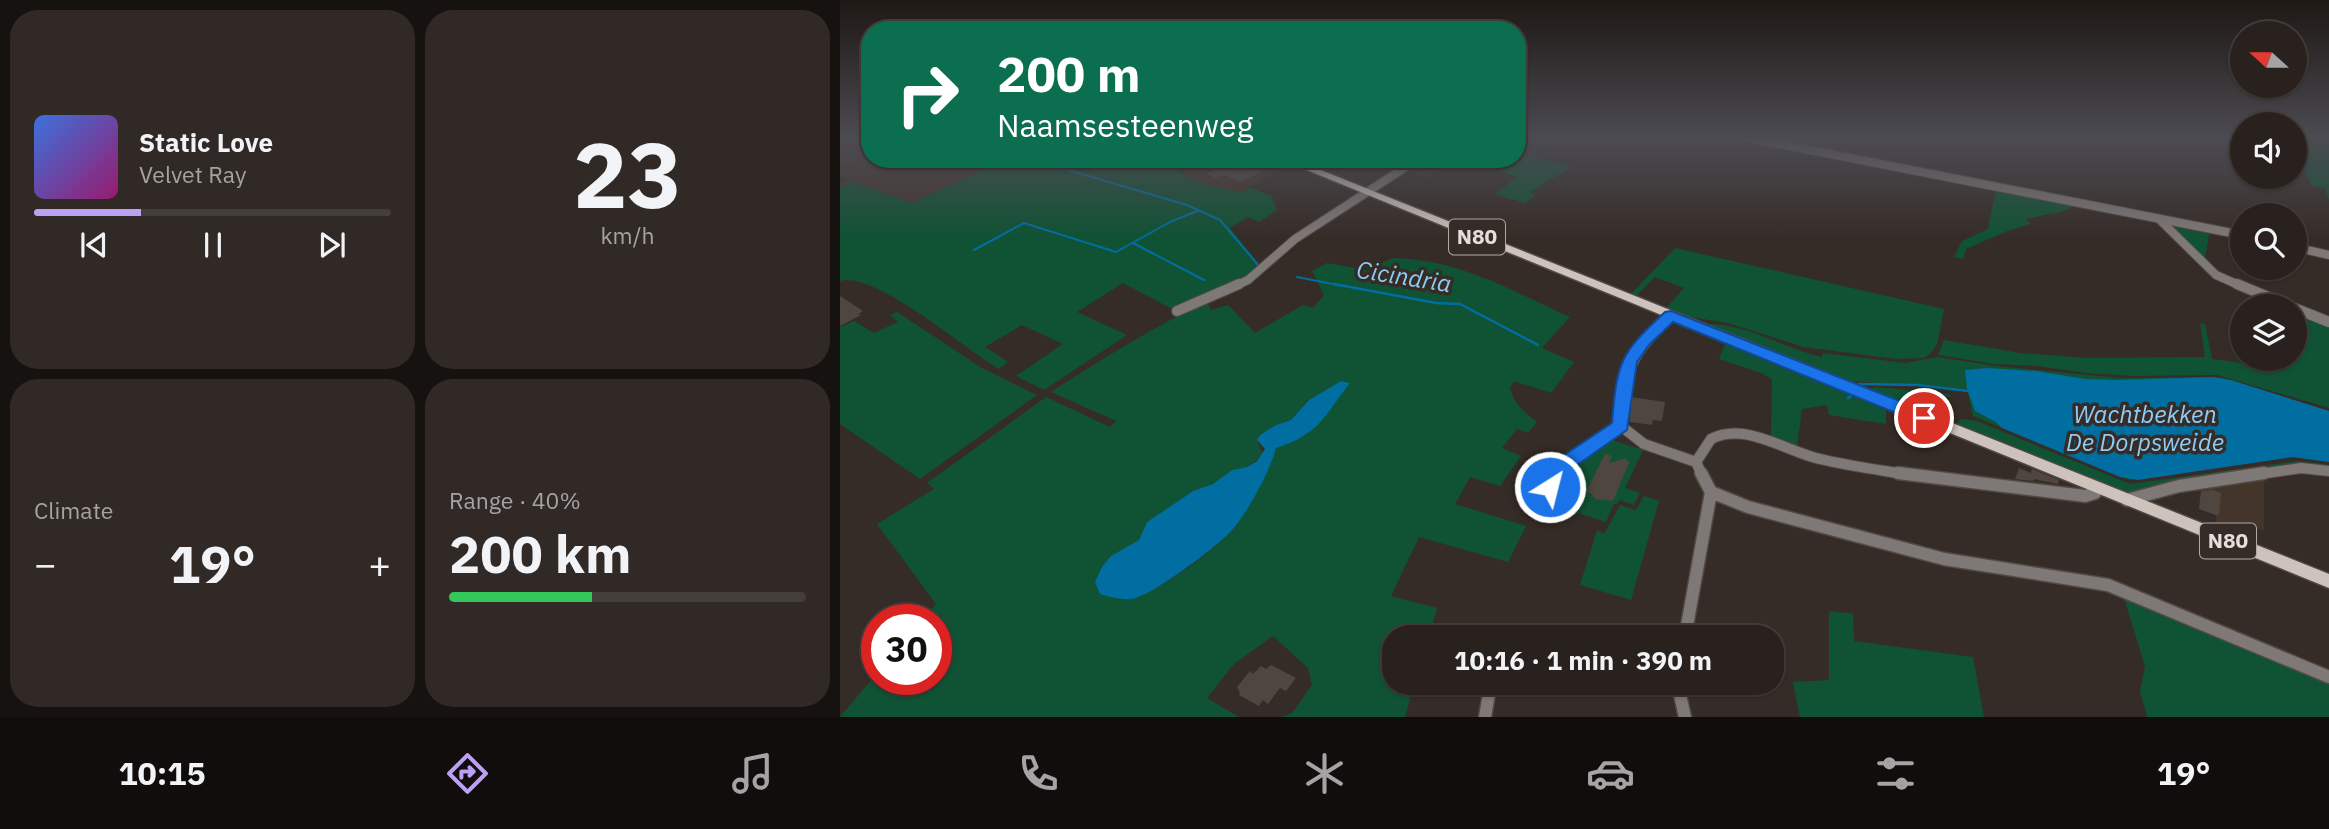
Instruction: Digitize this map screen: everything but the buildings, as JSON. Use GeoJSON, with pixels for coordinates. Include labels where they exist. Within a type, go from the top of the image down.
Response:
{"type":"FeatureCollection","features":[{"type":"Feature","properties":{"kind":"main road","name":"N80"},"geometry":{"type":"LineString","coordinates":[[1314,171],[2329,582]]}},
{"type":"Feature","properties":{"kind":"street"},"geometry":{"type":"LineString","coordinates":[[1177,311],[1248,280],[1294,239],[1399,171]]}},
{"type":"Feature","properties":{"kind":"street"},"geometry":{"type":"LineString","coordinates":[[1920,171],[2230,233]]}},
{"type":"Feature","properties":{"kind":"street"},"geometry":{"type":"LineString","coordinates":[[2159,218],[2216,275],[2261,294]]}},
{"type":"Feature","properties":{"kind":"street"},"geometry":{"type":"LineString","coordinates":[[2307,250],[2329,255]]}},
{"type":"Feature","properties":{"kind":"street"},"geometry":{"type":"LineString","coordinates":[[2307,313],[2329,322]]}},
{"type":"Feature","properties":{"kind":"street"},"geometry":{"type":"LineString","coordinates":[[1621,426],[1624,383],[1629,361],[1644,341],[1671,316]]}},
{"type":"Feature","properties":{"kind":"street"},"geometry":{"type":"LineString","coordinates":[[1621,426],[1644,444],[1696,461],[1711,492],[1687,625]]}},
{"type":"Feature","properties":{"kind":"street"},"geometry":{"type":"LineString","coordinates":[[1550,487],[1553,474],[1558,468],[1621,426]]}},
{"type":"Feature","properties":{"kind":"street"},"geometry":{"type":"LineString","coordinates":[[1696,461],[1709,440],[1719,435],[1734,435],[1773,441],[1820,459],[1905,473],[2085,496],[2095,493],[2097,488]]}},
{"type":"Feature","properties":{"kind":"street"},"geometry":{"type":"LineString","coordinates":[[2127,500],[2179,486],[2284,470],[2301,468],[2329,471]]}},
{"type":"Feature","properties":{"kind":"street"},"geometry":{"type":"LineString","coordinates":[[1539,474],[1553,474]]}},
{"type":"Feature","properties":{"kind":"street"},"geometry":{"type":"LineString","coordinates":[[1711,492],[1748,507],[1944,559],[2098,583],[2329,677]]}},
{"type":"Feature","properties":{"kind":"street"},"geometry":{"type":"LineString","coordinates":[[1485,717],[1489,695]]}},
{"type":"Feature","properties":{"kind":"street"},"geometry":{"type":"LineString","coordinates":[[1679,695],[1685,717]]}},
{"type":"Feature","properties":{"kind":"shaded area"},"geometry":{"type":"Polygon","coordinates":[[[840,171],[979,171],[912,203],[853,182],[840,187],[840,182],[847,179],[840,176],[840,171]]]}},
{"type":"Feature","properties":{"kind":"shaded area"},"geometry":{"type":"Polygon","coordinates":[[[1276,171],[1242,192],[1207,186],[1182,172],[1276,171]]]}},
{"type":"Feature","properties":{"kind":"shaded area"},"geometry":{"type":"Polygon","coordinates":[[[1408,171],[1435,171],[1428,177],[1408,171]]]}},
{"type":"Feature","properties":{"kind":"shaded area"},"geometry":{"type":"Polygon","coordinates":[[[2264,477],[2264,531],[2246,525],[2246,541],[2216,528],[2216,515],[2199,509],[2202,485],[2264,477]]]}},
{"type":"Feature","properties":{"kind":"green space"},"geometry":{"type":"Polygon","coordinates":[[[979,171],[1180,171],[1209,185],[1242,192],[1250,187],[1272,196],[1277,210],[1259,222],[1248,217],[1230,228],[1259,264],[1233,285],[1174,310],[1123,283],[1077,312],[1127,335],[1044,390],[1016,376],[1063,344],[1022,325],[985,347],[1008,362],[999,369],[897,299],[875,287],[855,281],[840,281],[840,187],[853,182],[912,203],[979,171]]]}},
{"type":"Feature","properties":{"kind":"green space"},"geometry":{"type":"Polygon","coordinates":[[[1501,171],[1565,171],[1530,192],[1536,195],[1524,203],[1495,194],[1517,177],[1501,171]]]}},
{"type":"Feature","properties":{"kind":"green space"},"geometry":{"type":"Polygon","coordinates":[[[2307,171],[2329,171],[2329,200],[2325,188],[2312,186],[2307,171]]]}},
{"type":"Feature","properties":{"kind":"green space"},"geometry":{"type":"Polygon","coordinates":[[[1996,187],[2078,204],[2064,211],[2026,219],[2031,224],[1966,249],[1963,259],[1954,257],[1962,241],[1988,229],[1996,187]]]}},
{"type":"Feature","properties":{"kind":"green space"},"geometry":{"type":"Polygon","coordinates":[[[2165,221],[2210,230],[2204,263],[2165,221]]]}},
{"type":"Feature","properties":{"kind":"green space"},"geometry":{"type":"Polygon","coordinates":[[[1675,248],[1944,309],[1937,344],[1924,358],[1896,359],[1804,347],[1728,323],[1690,317],[1666,308],[1684,288],[1655,277],[1635,297],[1630,295],[1675,248]]]}},
{"type":"Feature","properties":{"kind":"green space"},"geometry":{"type":"Polygon","coordinates":[[[1393,258],[1441,264],[1506,287],[1570,317],[1542,348],[1574,362],[1551,393],[1514,381],[1510,388],[1517,403],[1537,422],[1528,433],[1517,429],[1502,448],[1521,456],[1500,486],[1470,477],[1455,504],[1526,526],[1508,562],[1419,537],[1391,596],[1437,608],[1432,625],[1382,625],[1382,695],[1411,695],[1405,717],[1282,717],[1292,713],[1312,685],[1308,668],[1273,636],[1234,664],[1207,698],[1239,717],[840,717],[861,692],[861,695],[952,695],[952,604],[936,604],[877,524],[934,489],[927,483],[1046,397],[1110,427],[1116,421],[1051,392],[1128,344],[1207,301],[1211,310],[1228,305],[1255,333],[1303,305],[1313,308],[1324,295],[1312,271],[1327,263],[1366,270],[1393,258]],[[1341,381],[1309,400],[1291,420],[1260,435],[1257,440],[1263,455],[1247,467],[1232,470],[1213,484],[1193,491],[1147,522],[1139,540],[1111,556],[1095,582],[1114,597],[1128,599],[1160,586],[1196,562],[1225,538],[1239,521],[1264,478],[1276,447],[1302,436],[1326,414],[1349,383],[1341,381]]]}},
{"type":"Feature","properties":{"kind":"green space"},"geometry":{"type":"Polygon","coordinates":[[[897,312],[982,368],[1037,395],[920,479],[840,424],[840,327],[854,321],[874,333],[898,322],[890,315],[897,312]]]}},
{"type":"Feature","properties":{"kind":"green space"},"geometry":{"type":"Polygon","coordinates":[[[2307,316],[2329,325],[2329,408],[2217,375],[2132,376],[2087,373],[1938,355],[1944,340],[2020,353],[2087,358],[2205,357],[2200,323],[2205,324],[2212,359],[2230,361],[2230,371],[2307,371],[2307,316]]]}},
{"type":"Feature","properties":{"kind":"green space","name":"Wachtbekken De Dorpsweide"},"geometry":{"type":"Polygon","coordinates":[[[1708,324],[1751,332],[1822,357],[1823,353],[1905,363],[1937,357],[1996,366],[2120,378],[2219,377],[2329,411],[2329,462],[2293,457],[2129,480],[1973,416],[1967,389],[1849,381],[1708,324]]]}},
{"type":"Feature","properties":{"kind":"green space"},"geometry":{"type":"Polygon","coordinates":[[[1725,344],[1886,410],[1886,424],[1829,415],[1827,405],[1802,409],[1797,446],[1771,436],[1772,379],[1719,359],[1725,344]]]}},
{"type":"Feature","properties":{"kind":"green space"},"geometry":{"type":"Polygon","coordinates":[[[1876,387],[1950,394],[1951,397],[1935,395],[1934,406],[1949,412],[1946,419],[1942,420],[1868,390],[1876,387]]]}},
{"type":"Feature","properties":{"kind":"green space"},"geometry":{"type":"Polygon","coordinates":[[[1961,419],[1977,421],[2130,484],[2297,461],[2329,465],[2329,469],[2223,476],[2126,494],[1958,425],[1961,419]]]}},
{"type":"Feature","properties":{"kind":"green space"},"geometry":{"type":"Polygon","coordinates":[[[1609,439],[1643,450],[1625,488],[1640,493],[1634,505],[1620,500],[1614,504],[1606,522],[1553,505],[1560,474],[1609,439]]]}},
{"type":"Feature","properties":{"kind":"green space"},"geometry":{"type":"Polygon","coordinates":[[[1644,496],[1659,501],[1631,600],[1580,585],[1597,530],[1604,534],[1620,505],[1636,510],[1644,496]]]}},
{"type":"Feature","properties":{"kind":"green space"},"geometry":{"type":"Polygon","coordinates":[[[2123,595],[2221,639],[2329,682],[2329,717],[2147,717],[2140,691],[2145,666],[2123,595]]]}},
{"type":"Feature","properties":{"kind":"green space"},"geometry":{"type":"Polygon","coordinates":[[[1829,611],[1853,614],[1854,641],[1973,657],[1984,717],[1800,717],[1793,682],[1829,680],[1829,611]]]}},
{"type":"Feature","properties":{"kind":"water","name":"Wachtbekken De Dorpsweide"},"geometry":{"type":"Polygon","coordinates":[[[1988,368],[2036,371],[2085,379],[2212,377],[2231,380],[2329,411],[2329,462],[2293,457],[2138,480],[2120,477],[2002,428],[1975,411],[1967,389],[1965,370],[1988,368]]]}},
{"type":"Feature","properties":{"kind":"water"},"geometry":{"type":"Polygon","coordinates":[[[1341,381],[1350,383],[1320,423],[1302,437],[1276,448],[1252,501],[1226,537],[1185,569],[1141,596],[1123,599],[1100,594],[1095,582],[1102,567],[1111,556],[1139,540],[1147,522],[1193,491],[1213,484],[1232,470],[1247,467],[1257,461],[1265,449],[1257,440],[1260,435],[1291,420],[1309,400],[1341,381]]]}},
{"type":"Feature","properties":{"kind":"waterway","name":"Cicindria"},"geometry":{"type":"LineString","coordinates":[[1073,171],[1187,205],[1220,220],[1259,266]]}},
{"type":"Feature","properties":{"kind":"waterway"},"geometry":{"type":"LineString","coordinates":[[974,250],[1024,223],[1116,252],[1170,222],[1197,211]]}},
{"type":"Feature","properties":{"kind":"waterway"},"geometry":{"type":"LineString","coordinates":[[1133,243],[1204,280]]}},
{"type":"Feature","properties":{"kind":"waterway","name":"Cicindria"},"geometry":{"type":"LineString","coordinates":[[1297,277],[1343,286]]}},
{"type":"Feature","properties":{"kind":"waterway","name":"Cicindria"},"geometry":{"type":"LineString","coordinates":[[1334,284],[1436,303],[1460,304],[1538,345]]}},
{"type":"Feature","properties":{"kind":"waterway","name":"Cicindria"},"geometry":{"type":"LineString","coordinates":[[1859,384],[1918,385],[1968,391]]}},
{"type":"Feature","properties":{"kind":"route"},"geometry":{"type":"LineString","coordinates":[[1550,487],[1554,471],[1621,426],[1624,383],[1629,361],[1644,341],[1671,316],[1924,418]]}}]}
